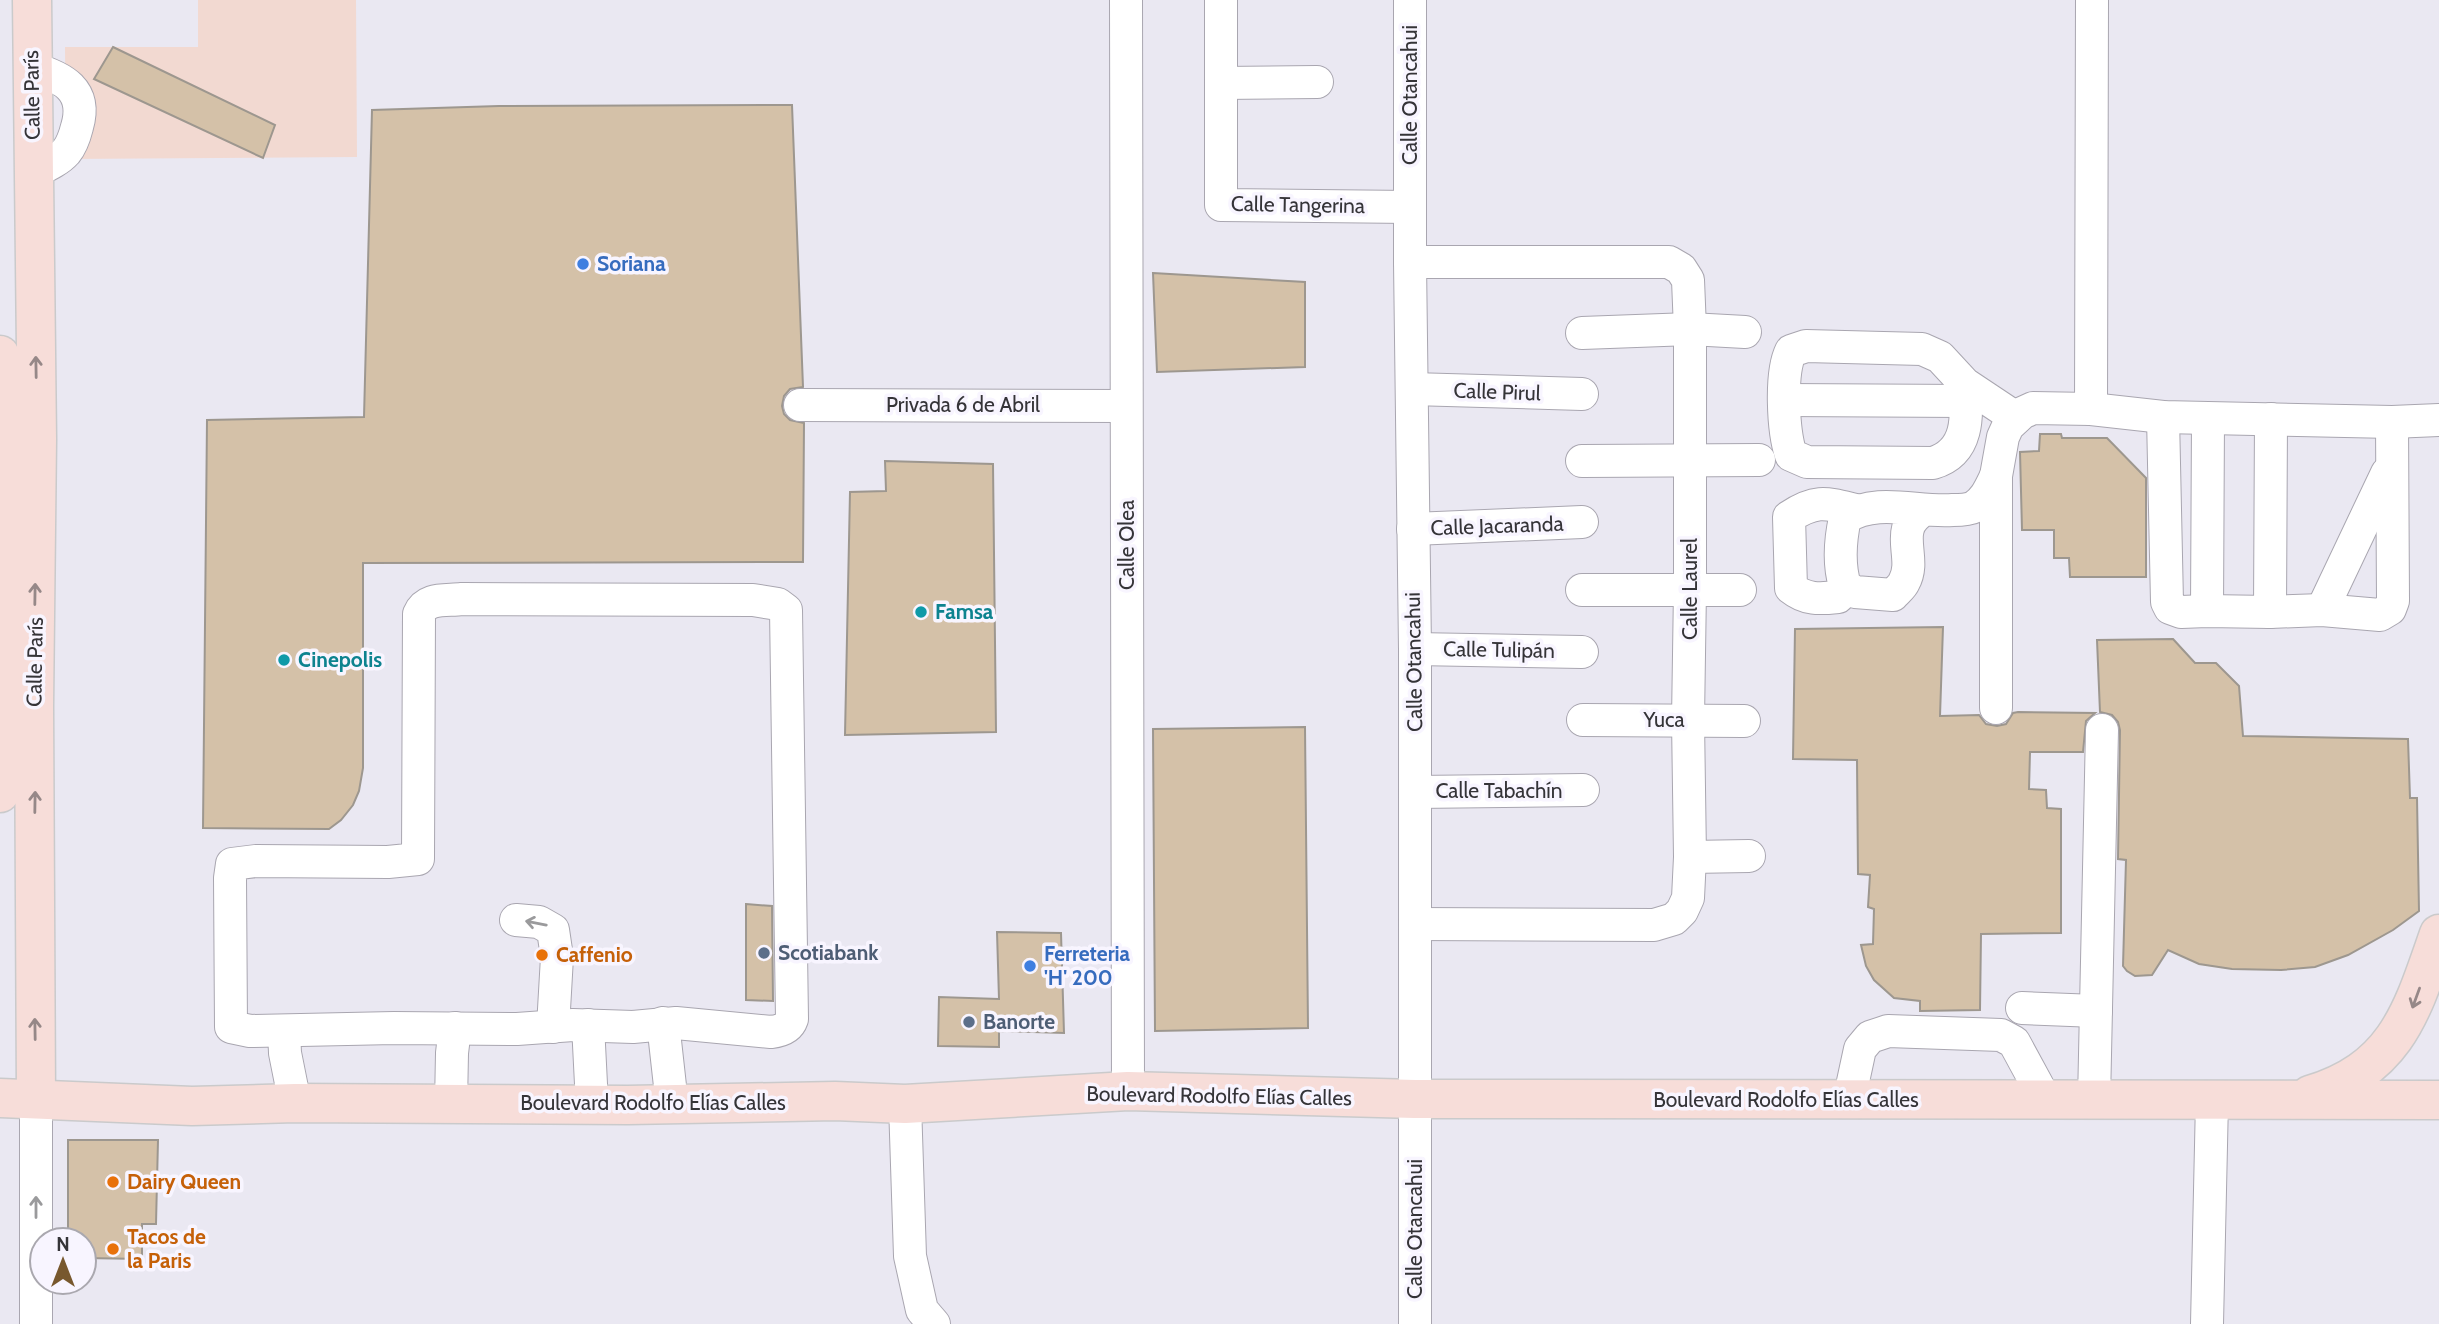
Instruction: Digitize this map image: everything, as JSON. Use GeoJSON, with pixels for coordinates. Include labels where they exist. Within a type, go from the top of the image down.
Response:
{"type":"FeatureCollection","features":[{"type":"Feature","properties":{"kind":"main road","name":"Calle París"},"geometry":{"type":"LineString","coordinates":[[0,793],[13,441],[34,172],[32,0]]}},
{"type":"Feature","properties":{"kind":"main road","name":"Calle París"},"geometry":{"type":"LineString","coordinates":[[0,355],[13,441],[34,706],[18,1098]]}},
{"type":"Feature","properties":{"kind":"main road"},"geometry":{"type":"LineString","coordinates":[[2292,1101],[2330,1089],[2370,1065],[2383,1053],[2409,1015],[2439,934]]}},
{"type":"Feature","properties":{"kind":"main road","name":"Boulevard Rodolfo Elías Calles"},"geometry":{"type":"LineString","coordinates":[[18,1098],[192,1106],[295,1103],[672,1104],[835,1101],[905,1104],[1128,1091],[1415,1099],[2439,1100]]}},
{"type":"Feature","properties":{"kind":"street","name":"Calle Olea"},"geometry":{"type":"LineString","coordinates":[[1126,0],[1128,1091]]}},
{"type":"Feature","properties":{"kind":"street","name":"Calle Tangerina"},"geometry":{"type":"LineString","coordinates":[[1221,0],[1221,205],[1410,207]]}},
{"type":"Feature","properties":{"kind":"street","name":"Calle Otancahui"},"geometry":{"type":"LineString","coordinates":[[1410,0],[1415,649],[1415,1324]]}},
{"type":"Feature","properties":{"kind":"street"},"geometry":{"type":"LineString","coordinates":[[2091,409],[2092,0]]}},
{"type":"Feature","properties":{"kind":"street"},"geometry":{"type":"LineString","coordinates":[[1221,83],[1317,82]]}},
{"type":"Feature","properties":{"kind":"street","name":"Calle Laurel"},"geometry":{"type":"LineString","coordinates":[[1410,261],[1669,262],[1681,269],[1688,280],[1689,329],[1688,898],[1682,911],[1674,919],[1654,925],[1416,924]]}},
{"type":"Feature","properties":{"kind":"street"},"geometry":{"type":"LineString","coordinates":[[1582,332],[1689,329],[1745,332]]}},
{"type":"Feature","properties":{"kind":"street"},"geometry":{"type":"LineString","coordinates":[[1966,392],[1966,427],[1946,459],[1933,463],[1807,461],[1791,455],[1786,440],[1785,363],[1791,351],[1806,346],[1922,349],[1940,357],[1966,392],[2016,418]]}},
{"type":"Feature","properties":{"kind":"street","name":"Calle Pirul"},"geometry":{"type":"LineString","coordinates":[[1412,390],[1582,394]]}},
{"type":"Feature","properties":{"kind":"street"},"geometry":{"type":"LineString","coordinates":[[1786,400],[1966,392]]}},
{"type":"Feature","properties":{"kind":"street","name":"Privada 6 de Abril"},"geometry":{"type":"LineString","coordinates":[[800,405],[1126,406]]}},
{"type":"Feature","properties":{"kind":"street"},"geometry":{"type":"LineString","coordinates":[[1996,708],[1996,476],[2003,437],[2016,418],[2033,408],[2091,409],[2207,419],[2392,422],[2439,420]]}},
{"type":"Feature","properties":{"kind":"street"},"geometry":{"type":"LineString","coordinates":[[2163,417],[2167,602],[2175,611],[2322,610],[2380,615],[2390,609],[2393,601],[2392,422]]}},
{"type":"Feature","properties":{"kind":"street"},"geometry":{"type":"LineString","coordinates":[[2207,419],[2207,611]]}},
{"type":"Feature","properties":{"kind":"street"},"geometry":{"type":"LineString","coordinates":[[2270,612],[2272,419]]}},
{"type":"Feature","properties":{"kind":"street"},"geometry":{"type":"LineString","coordinates":[[1582,461],[1759,460]]}},
{"type":"Feature","properties":{"kind":"street"},"geometry":{"type":"LineString","coordinates":[[2322,610],[2391,466]]}},
{"type":"Feature","properties":{"kind":"street"},"geometry":{"type":"LineString","coordinates":[[1924,510],[1914,516],[1908,526],[1908,569],[1904,583],[1893,595],[1855,592],[1845,586],[1840,570],[1840,538],[1845,518],[1856,510],[1874,506],[1924,510],[1972,509],[1986,497],[1996,476]]}},
{"type":"Feature","properties":{"kind":"street"},"geometry":{"type":"LineString","coordinates":[[1845,586],[1838,597],[1817,599],[1802,597],[1790,589],[1789,517],[1814,504],[1826,503],[1856,510]]}},
{"type":"Feature","properties":{"kind":"street","name":"Calle Jacaranda"},"geometry":{"type":"LineString","coordinates":[[1413,529],[1582,522]]}},
{"type":"Feature","properties":{"kind":"street"},"geometry":{"type":"LineString","coordinates":[[1582,590],[1740,590]]}},
{"type":"Feature","properties":{"kind":"street"},"geometry":{"type":"LineString","coordinates":[[462,599],[768,601],[784,607],[788,621],[791,1023],[780,1031],[771,1032],[663,1023],[633,1027],[553,1027],[250,1031],[231,1027],[231,866],[237,862],[256,861],[388,862],[418,859],[419,614],[429,602],[462,599]]}},
{"type":"Feature","properties":{"kind":"street","name":"Calle Tulipán"},"geometry":{"type":"LineString","coordinates":[[1415,649],[1582,652]]}},
{"type":"Feature","properties":{"kind":"street","name":"Yuca"},"geometry":{"type":"LineString","coordinates":[[1583,720],[1744,721]]}},
{"type":"Feature","properties":{"kind":"street"},"geometry":{"type":"LineString","coordinates":[[2094,1101],[2102,730]]}},
{"type":"Feature","properties":{"kind":"street","name":"Calle Tabachín"},"geometry":{"type":"LineString","coordinates":[[1415,792],[1583,790]]}},
{"type":"Feature","properties":{"kind":"street"},"geometry":{"type":"LineString","coordinates":[[1690,857],[1749,856]]}},
{"type":"Feature","properties":{"kind":"street"},"geometry":{"type":"LineString","coordinates":[[516,920],[539,922],[553,929],[557,957],[553,1027]]}},
{"type":"Feature","properties":{"kind":"street"},"geometry":{"type":"LineString","coordinates":[[2022,1007],[2096,1011]]}},
{"type":"Feature","properties":{"kind":"street"},"geometry":{"type":"LineString","coordinates":[[663,1023],[672,1104]]}},
{"type":"Feature","properties":{"kind":"street"},"geometry":{"type":"LineString","coordinates":[[588,1026],[592,1104]]}},
{"type":"Feature","properties":{"kind":"street"},"geometry":{"type":"LineString","coordinates":[[451,1104],[455,1028]]}},
{"type":"Feature","properties":{"kind":"street"},"geometry":{"type":"LineString","coordinates":[[284,1031],[285,1053],[295,1103]]}},
{"type":"Feature","properties":{"kind":"street"},"geometry":{"type":"LineString","coordinates":[[1849,1100],[1860,1049],[1870,1037],[1888,1031],[2001,1035],[2014,1042],[2046,1101]]}},
{"type":"Feature","properties":{"kind":"street","name":"Calle París"},"geometry":{"type":"LineString","coordinates":[[18,1098],[36,1324]]}},
{"type":"Feature","properties":{"kind":"street"},"geometry":{"type":"LineString","coordinates":[[2207,1324],[2212,1101]]}},
{"type":"Feature","properties":{"kind":"street"},"geometry":{"type":"LineString","coordinates":[[905,1104],[910,1256],[922,1310],[934,1324]]}},
{"type":"Feature","properties":{"kind":"shaded area"},"geometry":{"type":"Polygon","coordinates":[[[198,0],[356,0],[357,157],[66,159],[65,47],[198,47],[198,0]]]}},
{"type":"Feature","properties":{"kind":"building"},"geometry":{"type":"Polygon","coordinates":[[[113,47],[275,125],[263,158],[94,79],[113,47]]]}},
{"type":"Feature","properties":{"kind":"building","name":"Soriana"},"geometry":{"type":"Polygon","coordinates":[[[792,105],[803,387],[790,389],[784,396],[782,406],[784,414],[790,420],[804,423],[803,562],[363,563],[363,768],[359,791],[353,805],[341,820],[329,829],[203,828],[207,420],[364,417],[372,110],[499,106],[792,105]]]}},
{"type":"Feature","properties":{"kind":"building"},"geometry":{"type":"Polygon","coordinates":[[[1153,273],[1305,282],[1305,367],[1157,372],[1153,273]]]}},
{"type":"Feature","properties":{"kind":"building"},"geometry":{"type":"Polygon","coordinates":[[[2040,434],[2061,434],[2062,438],[2107,438],[2146,478],[2146,577],[2070,577],[2069,558],[2054,558],[2054,530],[2022,530],[2020,452],[2039,451],[2040,434]]]}},
{"type":"Feature","properties":{"kind":"building","name":"Famsa"},"geometry":{"type":"Polygon","coordinates":[[[885,461],[993,464],[996,732],[845,735],[850,492],[886,491],[885,461]]]}},
{"type":"Feature","properties":{"kind":"building"},"geometry":{"type":"Polygon","coordinates":[[[1943,627],[1940,716],[1979,715],[1986,724],[1997,726],[2006,724],[2013,713],[2018,712],[2095,713],[2086,721],[2083,752],[2030,752],[2029,789],[2046,790],[2047,808],[2061,809],[2061,933],[1981,934],[1980,1010],[1920,1011],[1920,1001],[1894,998],[1874,980],[1866,966],[1861,945],[1873,944],[1874,909],[1868,907],[1870,875],[1858,874],[1857,760],[1793,759],[1795,629],[1943,627]]]}},
{"type":"Feature","properties":{"kind":"building"},"geometry":{"type":"Polygon","coordinates":[[[2173,639],[2195,663],[2216,663],[2239,686],[2243,736],[2408,739],[2410,798],[2417,798],[2419,911],[2393,930],[2348,955],[2315,967],[2281,970],[2232,969],[2199,964],[2168,950],[2152,975],[2135,976],[2127,971],[2123,966],[2126,860],[2118,859],[2120,730],[2112,715],[2100,712],[2097,640],[2173,639]]]}},
{"type":"Feature","properties":{"kind":"building"},"geometry":{"type":"Polygon","coordinates":[[[1305,727],[1308,1028],[1155,1031],[1153,729],[1305,727]]]}},
{"type":"Feature","properties":{"kind":"building","name":"Scotiabank"},"geometry":{"type":"Polygon","coordinates":[[[746,904],[772,906],[773,1001],[746,1000],[746,904]]]}},
{"type":"Feature","properties":{"kind":"building","name":"Ferreteria 'H' 200"},"geometry":{"type":"Polygon","coordinates":[[[997,932],[1061,933],[1064,1033],[999,1031],[999,1047],[938,1046],[939,997],[999,999],[997,932]]]}},
{"type":"Feature","properties":{"kind":"building","name":"Dairy Queen"},"geometry":{"type":"Polygon","coordinates":[[[68,1140],[158,1140],[156,1224],[142,1224],[142,1259],[98,1258],[98,1226],[68,1226],[68,1140]]]}},
{"type":"Feature","properties":{"kind":"place","name":"Soriana"},"geometry":{"type":"Point","coordinates":[583,264]}},
{"type":"Feature","properties":{"kind":"place","name":"Famsa"},"geometry":{"type":"Point","coordinates":[921,612]}},
{"type":"Feature","properties":{"kind":"place","name":"Cinepolis"},"geometry":{"type":"Point","coordinates":[284,660]}},
{"type":"Feature","properties":{"kind":"place","name":"Scotiabank"},"geometry":{"type":"Point","coordinates":[764,953]}},
{"type":"Feature","properties":{"kind":"place","name":"Caffenio"},"geometry":{"type":"Point","coordinates":[542,955]}},
{"type":"Feature","properties":{"kind":"place","name":"Ferreteria 'H' 200"},"geometry":{"type":"Point","coordinates":[1030,966]}},
{"type":"Feature","properties":{"kind":"place","name":"Banorte"},"geometry":{"type":"Point","coordinates":[969,1022]}},
{"type":"Feature","properties":{"kind":"place","name":"Dairy Queen"},"geometry":{"type":"Point","coordinates":[113,1182]}},
{"type":"Feature","properties":{"kind":"place","name":"Tacos de la Paris"},"geometry":{"type":"Point","coordinates":[113,1249]}}]}
